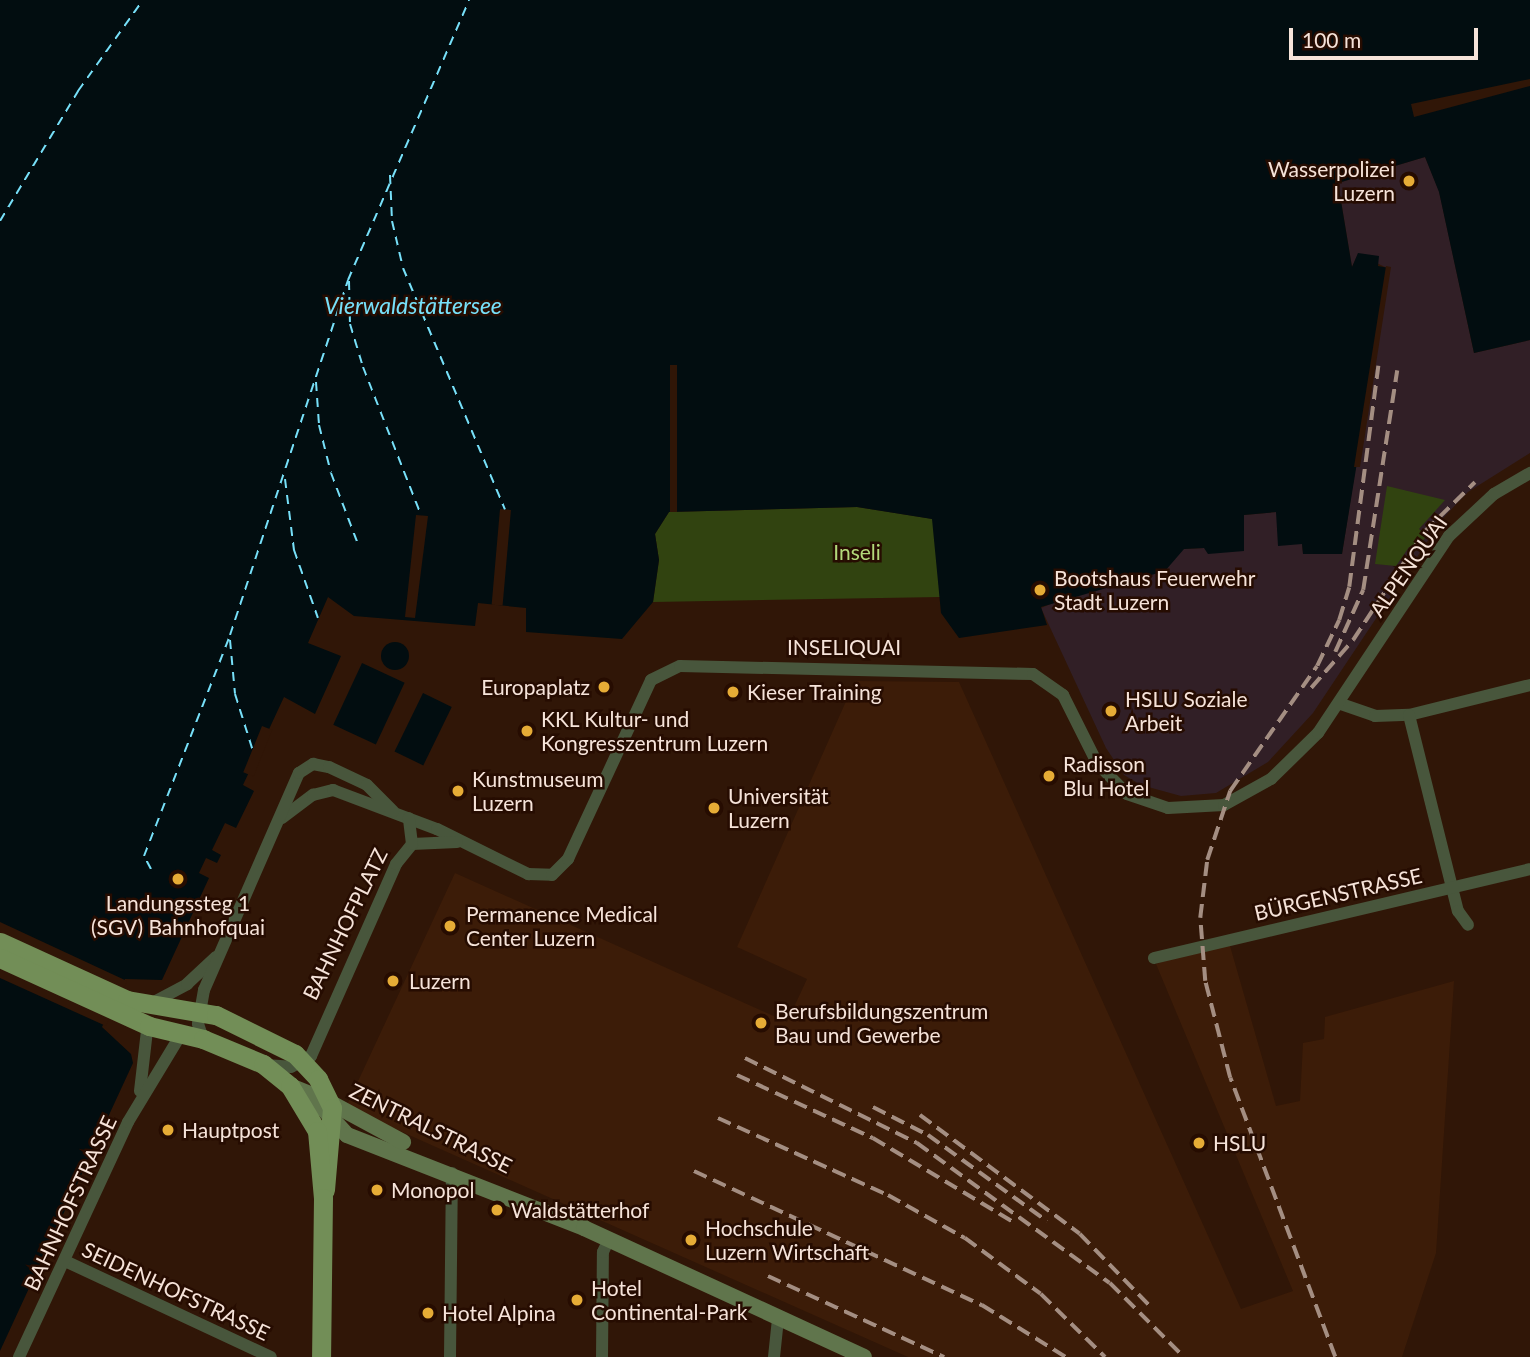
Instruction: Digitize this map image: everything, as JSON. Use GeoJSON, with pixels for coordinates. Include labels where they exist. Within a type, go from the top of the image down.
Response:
{"type":"FeatureCollection","features":[{"type":"Feature","properties":{"kind":"main road"},"geometry":{"type":"LineString","coordinates":[[0,942],[117,1004],[149,1026],[203,1039],[263,1065],[290,1086],[316,1125],[323,1198],[321,1357]]}},
{"type":"Feature","properties":{"kind":"main road"},"geometry":{"type":"LineString","coordinates":[[0,958],[117,1004],[199,1011],[275,1041],[304,1062]]}},
{"type":"Feature","properties":{"kind":"main road","name":"ZENTRALSTRASSE"},"geometry":{"type":"LineString","coordinates":[[304,1062],[331,1103],[556,1216]]}},
{"type":"Feature","properties":{"kind":"main road","name":"ZENTRALSTRASSE"},"geometry":{"type":"LineString","coordinates":[[290,1086],[310,1094],[334,1124],[347,1135],[452,1173],[556,1216],[864,1357]]}},
{"type":"Feature","properties":{"kind":"main road"},"geometry":{"type":"LineString","coordinates":[[323,1198],[334,1124],[331,1103]]}},
{"type":"Feature","properties":{"kind":"street","name":"ALPENQUAI"},"geometry":{"type":"LineString","coordinates":[[1022,672],[1045,678],[1063,695],[1097,763],[1118,787],[1143,801],[1178,809],[1213,808],[1251,793],[1301,751],[1341,704],[1449,536],[1494,494],[1530,473]]}},
{"type":"Feature","properties":{"kind":"street","name":"INSELIQUAI"},"geometry":{"type":"LineString","coordinates":[[457,842],[535,876],[556,873],[568,859],[651,680],[666,668],[1022,672]]}},
{"type":"Feature","properties":{"kind":"street"},"geometry":{"type":"LineString","coordinates":[[1341,704],[1375,716],[1409,715],[1530,685]]}},
{"type":"Feature","properties":{"kind":"street"},"geometry":{"type":"LineString","coordinates":[[1409,715],[1453,887],[1468,925]]}},
{"type":"Feature","properties":{"kind":"street"},"geometry":{"type":"LineString","coordinates":[[203,1039],[199,1011],[219,954],[282,818],[290,787],[299,772],[313,764],[367,785],[393,811]]}},
{"type":"Feature","properties":{"kind":"street"},"geometry":{"type":"LineString","coordinates":[[282,818],[313,795],[333,790],[393,811],[457,842]]}},
{"type":"Feature","properties":{"kind":"street","name":"BAHNHOFPLATZ"},"geometry":{"type":"LineString","coordinates":[[304,1062],[316,1048],[396,864],[412,844],[409,818]]}},
{"type":"Feature","properties":{"kind":"street"},"geometry":{"type":"LineString","coordinates":[[412,844],[457,842]]}},
{"type":"Feature","properties":{"kind":"street","name":"BÜRGENSTRASSE"},"geometry":{"type":"LineString","coordinates":[[1154,958],[1530,869]]}},
{"type":"Feature","properties":{"kind":"street"},"geometry":{"type":"LineString","coordinates":[[149,1026],[145,1005],[170,996],[219,954]]}},
{"type":"Feature","properties":{"kind":"street","name":"BAHNHOFSTRASSE"},"geometry":{"type":"LineString","coordinates":[[138,1103],[149,1026]]}},
{"type":"Feature","properties":{"kind":"street","name":"BAHNHOFSTRASSE"},"geometry":{"type":"LineString","coordinates":[[19,1357],[138,1103],[181,1034]]}},
{"type":"Feature","properties":{"kind":"street"},"geometry":{"type":"LineString","coordinates":[[263,1065],[304,1062]]}},
{"type":"Feature","properties":{"kind":"street"},"geometry":{"type":"LineString","coordinates":[[450,1357],[452,1173]]}},
{"type":"Feature","properties":{"kind":"street"},"geometry":{"type":"LineString","coordinates":[[601,1357],[603,1252],[609,1239]]}},
{"type":"Feature","properties":{"kind":"street","name":"SEIDENHOFSTRASSE"},"geometry":{"type":"LineString","coordinates":[[65,1261],[271,1357]]}},
{"type":"Feature","properties":{"kind":"street"},"geometry":{"type":"LineString","coordinates":[[774,1357],[778,1318]]}},
{"type":"Feature","properties":{"kind":"shaded area"},"geometry":{"type":"Polygon","coordinates":[[[1425,157],[1439,191],[1474,353],[1530,340],[1530,453],[1468,492],[1443,518],[1313,713],[1268,762],[1216,793],[1181,796],[1141,785],[1124,775],[1106,748],[1041,608],[1184,549],[1204,548],[1244,515],[1276,512],[1302,544],[1303,553],[1342,554],[1387,268],[1358,254],[1352,267],[1338,183],[1425,157]]]}},
{"type":"Feature","properties":{"kind":"shaded area"},"geometry":{"type":"Polygon","coordinates":[[[855,681],[959,682],[1241,1309],[1293,1291],[1156,964],[1228,939],[1276,1106],[1300,1101],[1303,1043],[1324,1039],[1325,1017],[1454,981],[1436,1253],[1402,1357],[908,1357],[346,1107],[455,873],[787,1022],[807,979],[737,947],[855,681]]]}},
{"type":"Feature","properties":{"kind":"green space"},"geometry":{"type":"Polygon","coordinates":[[[1387,486],[1445,500],[1419,529],[1427,535],[1416,551],[1409,547],[1396,566],[1375,564],[1387,486]]]}},
{"type":"Feature","properties":{"kind":"green space","name":"Inseli"},"geometry":{"type":"Polygon","coordinates":[[[857,507],[933,519],[940,597],[653,602],[659,560],[655,534],[669,512],[857,507]]]}},
{"type":"Feature","properties":{"kind":"water","name":"Vierwaldstättersee"},"geometry":{"type":"Polygon","coordinates":[[[0,0],[1530,0],[1530,340],[1474,353],[1439,192],[1425,157],[1338,183],[1352,267],[1358,253],[1379,256],[1378,266],[1389,268],[1342,554],[1303,554],[1302,544],[1278,546],[1276,512],[1244,515],[1244,551],[1208,554],[1204,548],[1184,549],[1165,571],[1041,607],[1047,625],[959,638],[941,613],[932,519],[857,507],[669,512],[655,534],[659,560],[653,602],[622,639],[526,632],[526,608],[478,603],[475,626],[354,616],[328,597],[308,643],[341,656],[315,714],[284,697],[243,785],[254,791],[236,828],[225,823],[212,850],[221,855],[217,863],[206,858],[199,873],[209,878],[162,980],[125,979],[102,1027],[131,1054],[133,1063],[0,1351],[0,0]]]}},
{"type":"Feature","properties":{"kind":"water"},"geometry":{"type":"Polygon","coordinates":[[[395,642],[405,646],[409,656],[405,666],[395,670],[385,666],[381,656],[385,646],[395,642]]]}},
{"type":"Feature","properties":{"kind":"water"},"geometry":{"type":"Polygon","coordinates":[[[362,663],[405,683],[376,744],[333,725],[362,663]]]}},
{"type":"Feature","properties":{"kind":"water"},"geometry":{"type":"Polygon","coordinates":[[[423,693],[452,707],[423,765],[395,751],[423,693]]]}},
{"type":"Feature","properties":{"kind":"pier"},"geometry":{"type":"Polygon","coordinates":[[[1530,79],[1530,86],[1414,117],[1411,104],[1530,79]]]}},
{"type":"Feature","properties":{"kind":"pier"},"geometry":{"type":"Polygon","coordinates":[[[1386,266],[1391,267],[1360,467],[1354,467],[1386,266]]]}},
{"type":"Feature","properties":{"kind":"pier"},"geometry":{"type":"Polygon","coordinates":[[[670,365],[677,365],[677,512],[670,512],[670,365]]]}},
{"type":"Feature","properties":{"kind":"pier"},"geometry":{"type":"Polygon","coordinates":[[[500,509],[511,510],[503,606],[492,605],[500,509]]]}},
{"type":"Feature","properties":{"kind":"pier"},"geometry":{"type":"Polygon","coordinates":[[[416,515],[428,516],[415,618],[405,617],[416,515]]]}},
{"type":"Feature","properties":{"kind":"pier"},"geometry":{"type":"Polygon","coordinates":[[[262,726],[272,730],[253,776],[243,772],[262,726]]]}},
{"type":"Feature","properties":{"kind":"pier"},"geometry":{"type":"Polygon","coordinates":[[[0,922],[127,981],[106,1026],[0,978],[0,922]]]}},
{"type":"Feature","properties":{"kind":"ferry route"},"geometry":{"type":"LineString","coordinates":[[0,221],[78,91],[143,0]]}},
{"type":"Feature","properties":{"kind":"ferry route"},"geometry":{"type":"LineString","coordinates":[[151,869],[144,856],[230,635],[348,280],[469,0]]}},
{"type":"Feature","properties":{"kind":"ferry route"},"geometry":{"type":"LineString","coordinates":[[390,175],[392,221],[403,268],[505,509]]}},
{"type":"Feature","properties":{"kind":"ferry route"},"geometry":{"type":"LineString","coordinates":[[349,281],[350,324],[363,367],[421,515]]}},
{"type":"Feature","properties":{"kind":"ferry route"},"geometry":{"type":"LineString","coordinates":[[316,382],[319,425],[331,473],[358,544]]}},
{"type":"Feature","properties":{"kind":"ferry route"},"geometry":{"type":"LineString","coordinates":[[285,479],[294,550],[318,618]]}},
{"type":"Feature","properties":{"kind":"ferry route"},"geometry":{"type":"LineString","coordinates":[[230,640],[235,694],[252,748]]}},
{"type":"Feature","properties":{"kind":"railway"},"geometry":{"type":"LineString","coordinates":[[1335,1357],[1230,1078],[1205,981],[1200,918],[1207,860],[1230,791],[1317,666],[1339,620],[1349,587],[1378,366]]}},
{"type":"Feature","properties":{"kind":"railway"},"geometry":{"type":"LineString","coordinates":[[1335,652],[1363,590],[1397,371]]}},
{"type":"Feature","properties":{"kind":"railway"},"geometry":{"type":"LineString","coordinates":[[1311,688],[1353,640],[1424,532],[1475,482]]}},
{"type":"Feature","properties":{"kind":"railway"},"geometry":{"type":"LineString","coordinates":[[745,1058],[917,1143],[1110,1283],[1184,1357]]}},
{"type":"Feature","properties":{"kind":"railway"},"geometry":{"type":"LineString","coordinates":[[737,1075],[873,1138],[1015,1223]]}},
{"type":"Feature","properties":{"kind":"railway"},"geometry":{"type":"LineString","coordinates":[[873,1107],[928,1135],[1047,1221]]}},
{"type":"Feature","properties":{"kind":"railway"},"geometry":{"type":"LineString","coordinates":[[920,1115],[1080,1234],[1151,1307]]}},
{"type":"Feature","properties":{"kind":"railway"},"geometry":{"type":"LineString","coordinates":[[718,1118],[888,1195],[965,1238],[1041,1294],[1105,1357]]}},
{"type":"Feature","properties":{"kind":"railway"},"geometry":{"type":"LineString","coordinates":[[694,1171],[982,1305],[1066,1357]]}},
{"type":"Feature","properties":{"kind":"railway"},"geometry":{"type":"LineString","coordinates":[[768,1276],[944,1357]]}},
{"type":"Feature","properties":{"kind":"place","name":"Wasserpolizei Luzern"},"geometry":{"type":"Point","coordinates":[1409,181]}},
{"type":"Feature","properties":{"kind":"place","name":"Bootshaus Feuerwehr Stadt Luzern"},"geometry":{"type":"Point","coordinates":[1040,590]}},
{"type":"Feature","properties":{"kind":"place","name":"Europaplatz"},"geometry":{"type":"Point","coordinates":[604,687]}},
{"type":"Feature","properties":{"kind":"place","name":"Kieser Training"},"geometry":{"type":"Point","coordinates":[733,692]}},
{"type":"Feature","properties":{"kind":"place","name":"HSLU Soziale Arbeit"},"geometry":{"type":"Point","coordinates":[1111,711]}},
{"type":"Feature","properties":{"kind":"place","name":"KKL Kultur- und Kongresszentrum Luzern"},"geometry":{"type":"Point","coordinates":[527,731]}},
{"type":"Feature","properties":{"kind":"place","name":"Radisson Blu Hotel"},"geometry":{"type":"Point","coordinates":[1049,776]}},
{"type":"Feature","properties":{"kind":"place","name":"Kunstmuseum Luzern"},"geometry":{"type":"Point","coordinates":[458,791]}},
{"type":"Feature","properties":{"kind":"place","name":"Universität Luzern"},"geometry":{"type":"Point","coordinates":[714,808]}},
{"type":"Feature","properties":{"kind":"place","name":"Landungssteg 1 (SGV) Bahnhofquai"},"geometry":{"type":"Point","coordinates":[178,879]}},
{"type":"Feature","properties":{"kind":"place","name":"Permanence Medical Center Luzern"},"geometry":{"type":"Point","coordinates":[450,926]}},
{"type":"Feature","properties":{"kind":"place","name":"Luzern"},"geometry":{"type":"Point","coordinates":[393,981]}},
{"type":"Feature","properties":{"kind":"place","name":"Berufsbildungszentrum Bau und Gewerbe"},"geometry":{"type":"Point","coordinates":[761,1023]}},
{"type":"Feature","properties":{"kind":"place","name":"Hauptpost"},"geometry":{"type":"Point","coordinates":[168,1130]}},
{"type":"Feature","properties":{"kind":"place","name":"HSLU"},"geometry":{"type":"Point","coordinates":[1199,1143]}},
{"type":"Feature","properties":{"kind":"place","name":"Monopol"},"geometry":{"type":"Point","coordinates":[377,1190]}},
{"type":"Feature","properties":{"kind":"place","name":"Waldstätterhof"},"geometry":{"type":"Point","coordinates":[497,1210]}},
{"type":"Feature","properties":{"kind":"place","name":"Hochschule Luzern Wirtschaft"},"geometry":{"type":"Point","coordinates":[691,1240]}},
{"type":"Feature","properties":{"kind":"place","name":"Hotel Continental-Park"},"geometry":{"type":"Point","coordinates":[577,1300]}},
{"type":"Feature","properties":{"kind":"place","name":"Hotel Alpina"},"geometry":{"type":"Point","coordinates":[428,1313]}}]}
